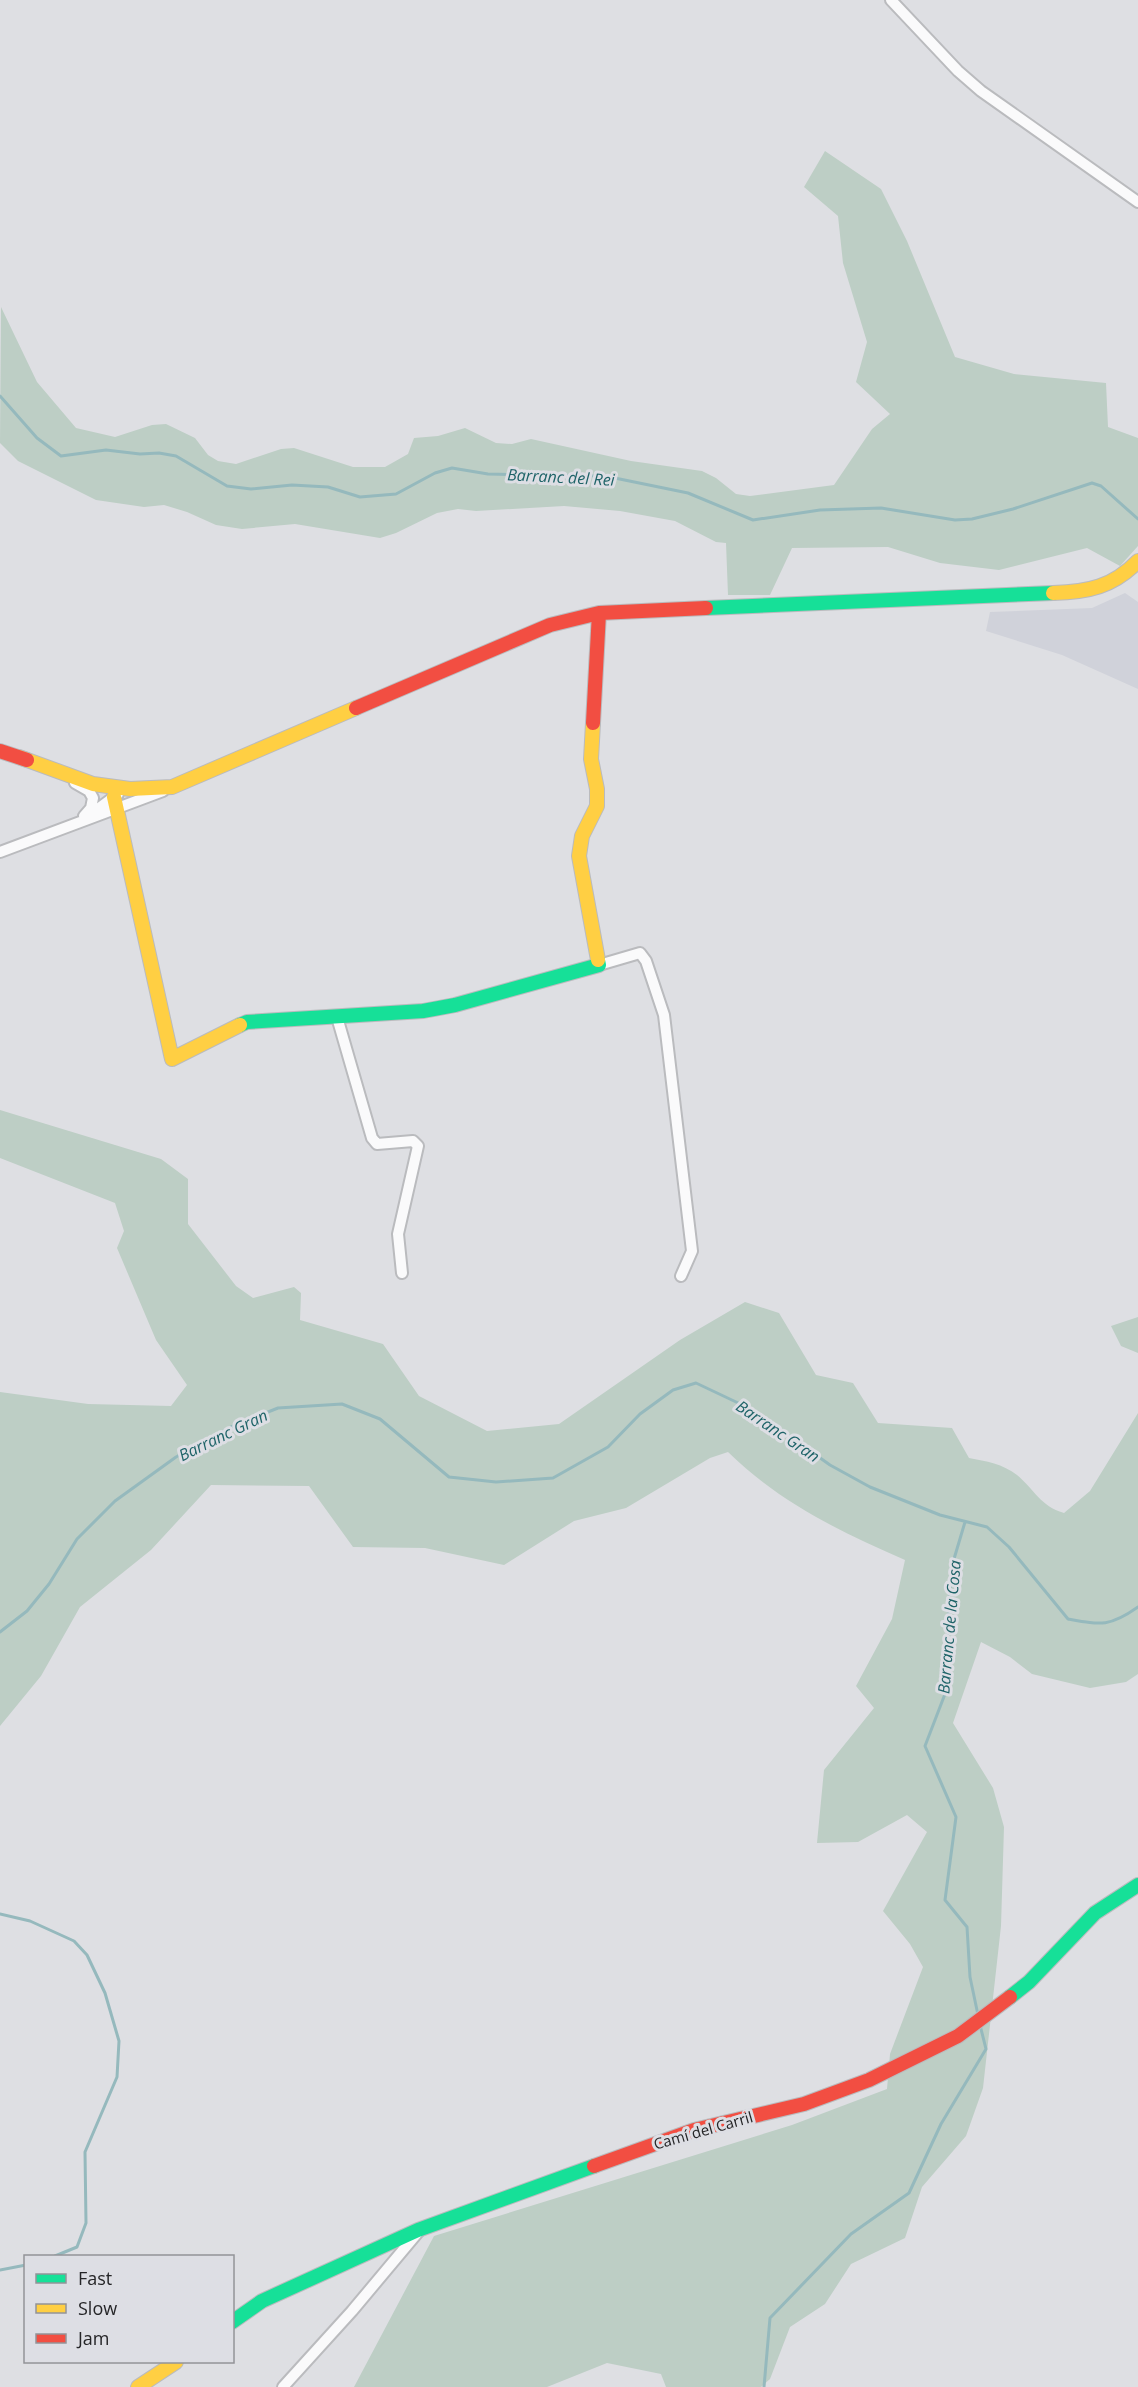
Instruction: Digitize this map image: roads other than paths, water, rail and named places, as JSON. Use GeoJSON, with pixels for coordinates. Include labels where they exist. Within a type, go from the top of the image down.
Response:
{"type":"FeatureCollection","features":[{"type":"Feature","properties":{"kind":"street"},"geometry":{"type":"LineString","coordinates":[[891,0],[958,71],[981,91],[1138,202]]}},
{"type":"Feature","properties":{"kind":"street"},"geometry":{"type":"LineString","coordinates":[[69,827],[108,804],[240,758],[550,625],[599,613],[1080,592],[1111,584],[1134,566]]}},
{"type":"Feature","properties":{"kind":"street"},"geometry":{"type":"LineString","coordinates":[[599,613],[591,759],[597,789],[597,806],[582,836],[579,856],[599,965]]}},
{"type":"Feature","properties":{"kind":"street"},"geometry":{"type":"LineString","coordinates":[[0,751],[74,776],[172,783]]}},
{"type":"Feature","properties":{"kind":"street"},"geometry":{"type":"LineString","coordinates":[[74,776],[108,804],[172,1059],[247,1022],[405,1013],[455,1005],[640,953],[646,961],[664,1015],[692,1251],[681,1276]]}},
{"type":"Feature","properties":{"kind":"street"},"geometry":{"type":"LineString","coordinates":[[74,776],[89,791],[108,804]]}},
{"type":"Feature","properties":{"kind":"street"},"geometry":{"type":"LineString","coordinates":[[0,852],[69,827],[108,804],[172,783]]}},
{"type":"Feature","properties":{"kind":"street"},"geometry":{"type":"LineString","coordinates":[[337,1017],[372,1138],[377,1144],[413,1141],[418,1146],[398,1234],[402,1273]]}},
{"type":"Feature","properties":{"kind":"street","name":"Camí del Carril"},"geometry":{"type":"LineString","coordinates":[[234,2321],[262,2301],[421,2229],[694,2130],[804,2104],[869,2080],[958,2036],[1029,1982],[1095,1913],[1138,1885]]}},
{"type":"Feature","properties":{"kind":"street"},"geometry":{"type":"LineString","coordinates":[[283,2387],[352,2311],[421,2229]]}},
{"type":"Feature","properties":{"kind":"street"},"geometry":{"type":"LineString","coordinates":[[138,2387],[173,2363]]}},
{"type":"Feature","properties":{"kind":"waterway","name":"Barranc del Rei"},"geometry":{"type":"LineString","coordinates":[[0,396],[37,438],[61,456],[106,450],[140,454],[159,453],[176,456],[227,486],[251,489],[292,485],[328,487],[360,497],[396,494],[435,473],[452,468],[488,474],[605,476],[688,493],[753,520],[820,510],[881,508],[955,520],[972,519],[1013,509],[1092,483],[1101,486],[1138,519]]}},
{"type":"Feature","properties":{"kind":"waterway","name":"Barranc Gran"},"geometry":{"type":"LineString","coordinates":[[0,1632],[27,1611],[49,1584],[77,1539],[115,1501],[176,1457],[231,1427],[278,1408],[342,1404],[380,1419],[449,1477],[496,1482],[553,1478],[608,1447],[640,1414],[673,1390],[696,1383],[753,1410],[830,1465],[870,1487],[940,1515],[987,1527],[1009,1547],[1068,1619],[1105,1623],[1120,1618],[1138,1607]]}},
{"type":"Feature","properties":{"kind":"waterway","name":"Barranc de la Cosa"},"geometry":{"type":"LineString","coordinates":[[965,1522],[951,1569],[945,1694],[925,1746],[956,1817],[945,1900],[967,1927],[970,1977],[978,2015]]}},
{"type":"Feature","properties":{"kind":"waterway","name":"Barranc Gran"},"geometry":{"type":"LineString","coordinates":[[0,1914],[30,1921],[74,1941],[87,1955],[105,1993],[119,2041],[117,2077],[85,2152],[86,2223],[77,2247],[57,2255]]}},
{"type":"Feature","properties":{"kind":"waterway","name":"Barranc de la Cosa"},"geometry":{"type":"LineString","coordinates":[[764,2387],[770,2318],[851,2234],[909,2193],[941,2124],[986,2049],[980,2025]]}},
{"type":"Feature","properties":{"kind":"waterway","name":"Barranc Gran"},"geometry":{"type":"LineString","coordinates":[[0,2270],[24,2265]]}}]}
